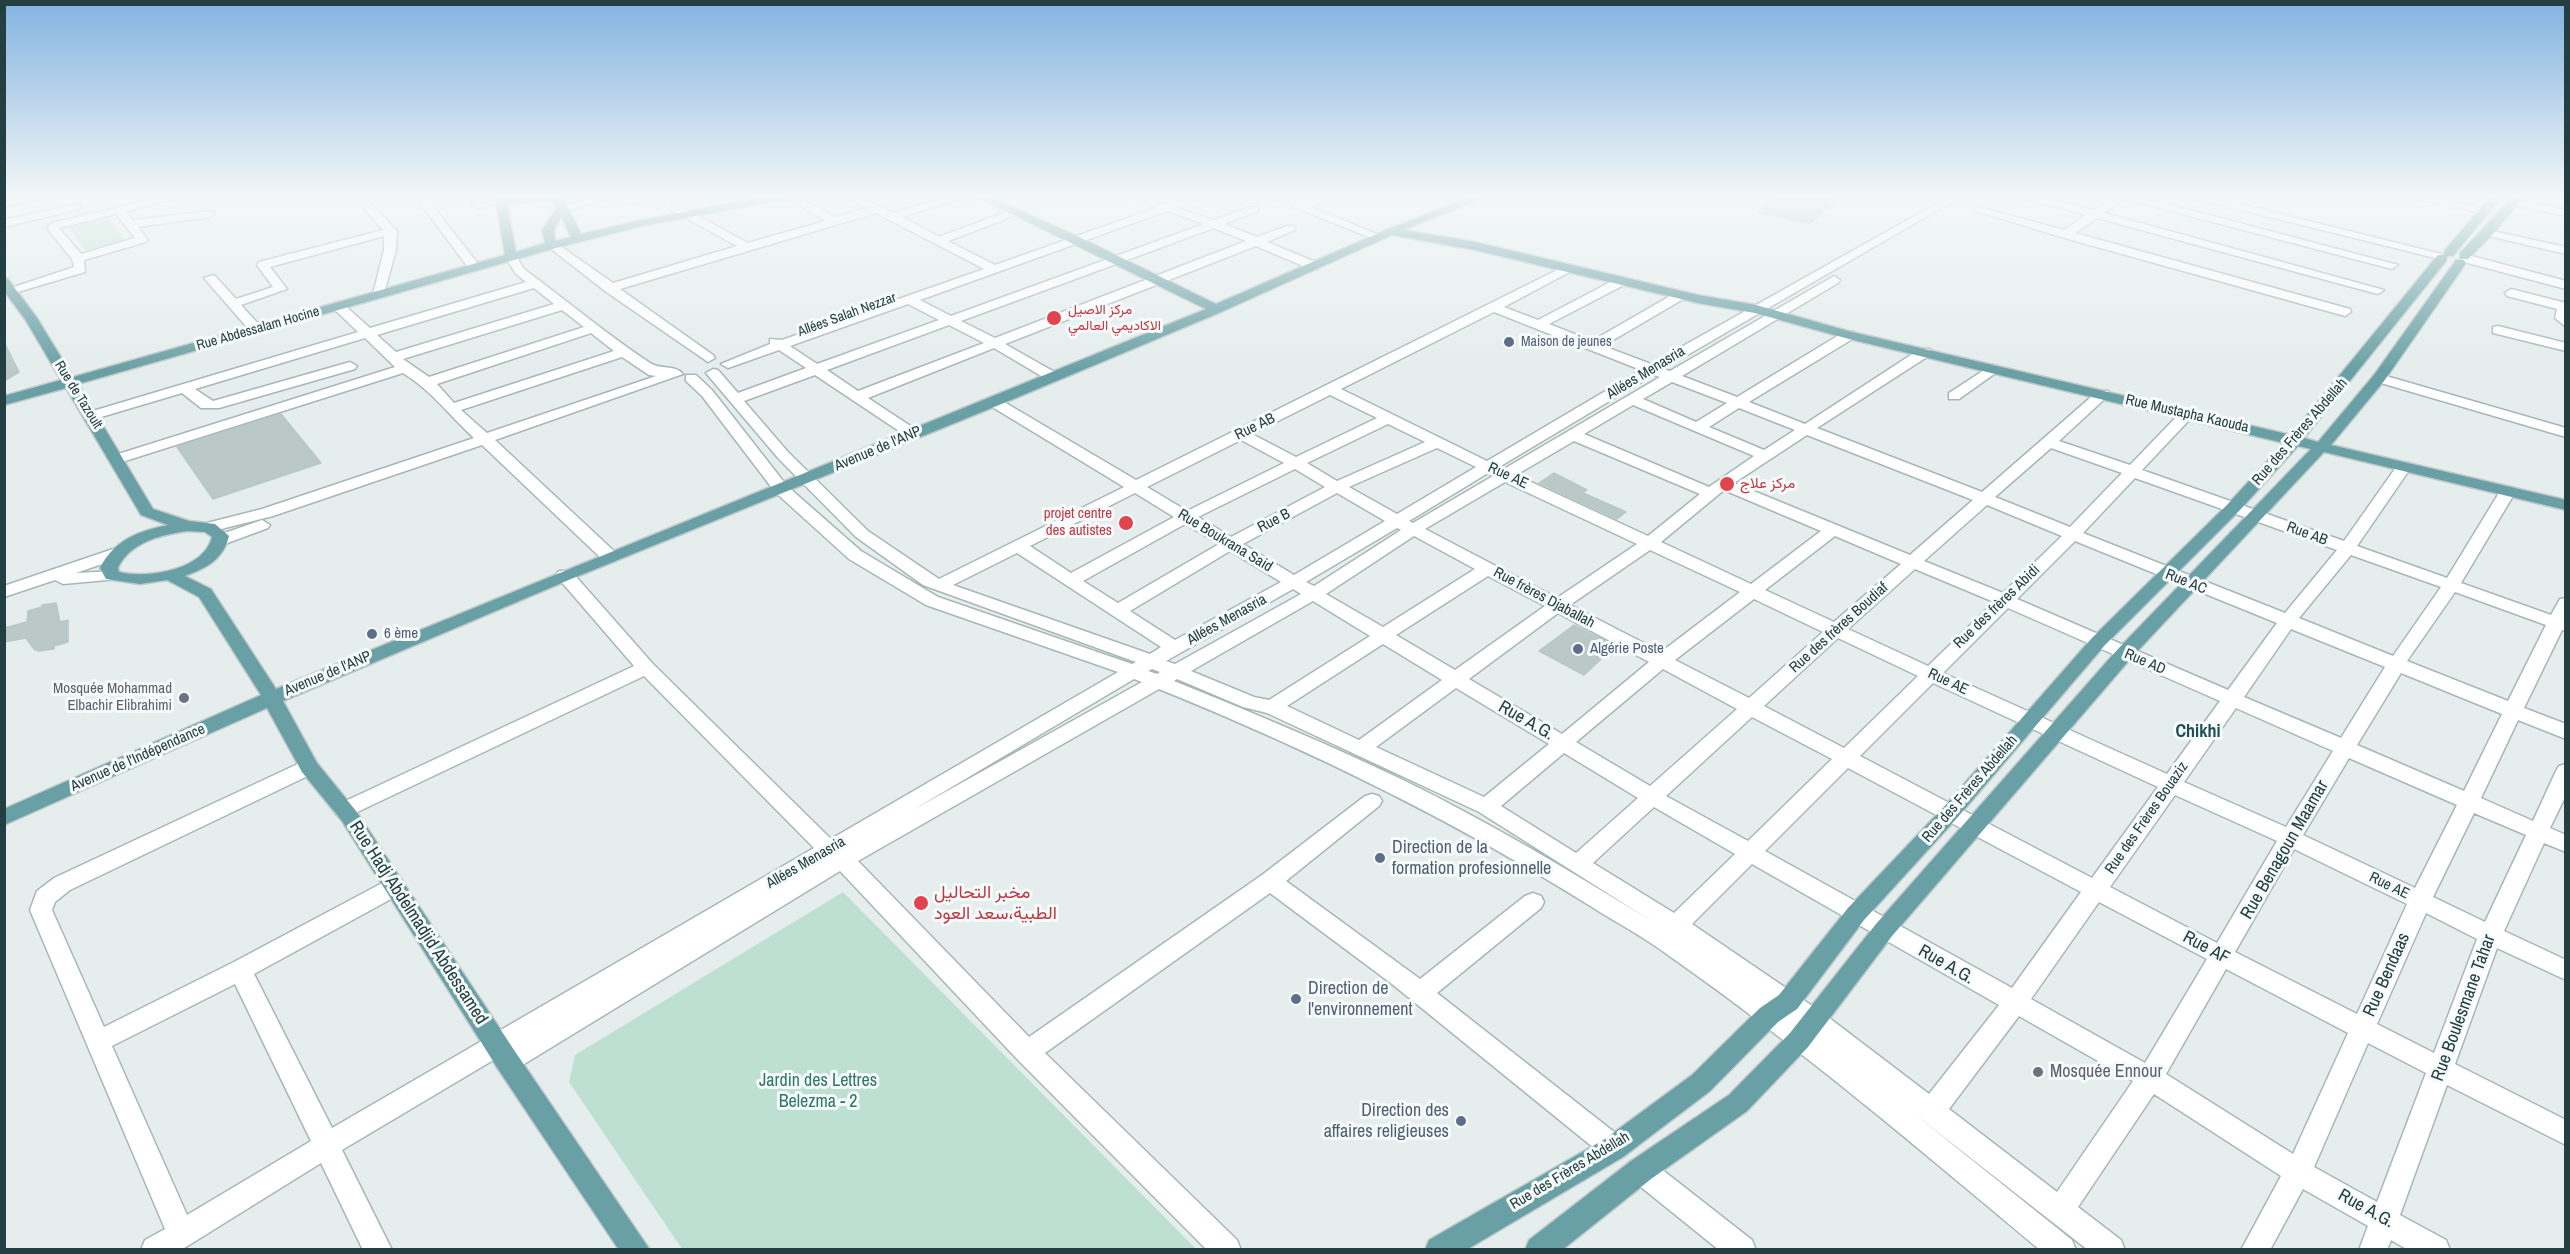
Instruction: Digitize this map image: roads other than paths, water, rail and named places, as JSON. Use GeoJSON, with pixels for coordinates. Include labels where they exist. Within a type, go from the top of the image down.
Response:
{"type":"FeatureCollection","features":[{"type":"Feature","properties":{"kind":"main road","name":"Rue Abdessalam Hocine"},"geometry":{"type":"LineString","coordinates":[[4,401],[519,255]]}},
{"type":"Feature","properties":{"kind":"main road"},"geometry":{"type":"LineString","coordinates":[[1104,255],[1216,309]]}},
{"type":"Feature","properties":{"kind":"main road","name":"Avenue de l'ANP"},"geometry":{"type":"LineString","coordinates":[[272,698],[565,575],[806,480],[994,402],[1339,255]]}},
{"type":"Feature","properties":{"kind":"main road","name":"Rue Mustapha Kaouda"},"geometry":{"type":"LineString","coordinates":[[1513,255],[2565,505]]}},
{"type":"Feature","properties":{"kind":"main road","name":"Rue des Frères Abdellah"},"geometry":{"type":"LineString","coordinates":[[1539,1250],[1641,1170],[1738,1103],[1807,1030],[1884,930],[2125,653],[2322,446],[2379,378],[2457,255]]}},
{"type":"Feature","properties":{"kind":"main road","name":"Rue des Frères Abdellah"},"geometry":{"type":"LineString","coordinates":[[1439,1250],[1614,1148],[1701,1083],[1779,1009],[1856,914],[1950,813],[2098,642],[2233,508],[2460,255]]}},
{"type":"Feature","properties":{"kind":"main road","name":"Rue de Tazoult"},"geometry":{"type":"LineString","coordinates":[[8,286],[31,318],[147,512]]}},
{"type":"Feature","properties":{"kind":"main road"},"geometry":{"type":"LineString","coordinates":[[187,526],[147,512],[142,527],[109,568],[112,574],[134,580],[169,575],[211,555]]}},
{"type":"Feature","properties":{"kind":"main road"},"geometry":{"type":"LineString","coordinates":[[124,548],[157,532],[187,526],[209,527],[219,532],[222,540],[211,555],[205,593],[169,575]]}},
{"type":"Feature","properties":{"kind":"main road","name":"Rue Hadj Abdelmadjid Abdessamed"},"geometry":{"type":"LineString","coordinates":[[205,593],[272,698],[309,767],[344,810],[502,1054],[636,1250]]}},
{"type":"Feature","properties":{"kind":"main road","name":"Avenue de l'Indépendance"},"geometry":{"type":"LineString","coordinates":[[4,818],[272,698]]}},
{"type":"Feature","properties":{"kind":"street"},"geometry":{"type":"LineString","coordinates":[[8,286],[80,271],[75,255]]}},
{"type":"Feature","properties":{"kind":"street"},"geometry":{"type":"LineString","coordinates":[[78,258],[91,255]]}},
{"type":"Feature","properties":{"kind":"street"},"geometry":{"type":"LineString","coordinates":[[235,303],[281,289],[263,265],[302,255]]}},
{"type":"Feature","properties":{"kind":"street"},"geometry":{"type":"LineString","coordinates":[[379,294],[389,255]]}},
{"type":"Feature","properties":{"kind":"street"},"geometry":{"type":"LineString","coordinates":[[465,255],[474,267]]}},
{"type":"Feature","properties":{"kind":"street"},"geometry":{"type":"LineString","coordinates":[[565,255],[717,363],[735,399],[806,480],[862,534],[938,586],[1136,655],[1141,667]]}},
{"type":"Feature","properties":{"kind":"street"},"geometry":{"type":"LineString","coordinates":[[609,288],[725,255]]}},
{"type":"Feature","properties":{"kind":"street"},"geometry":{"type":"LineString","coordinates":[[966,255],[990,267]]}},
{"type":"Feature","properties":{"kind":"street"},"geometry":{"type":"LineString","coordinates":[[682,376],[683,365],[717,363],[908,299],[1023,255]]}},
{"type":"Feature","properties":{"kind":"street"},"geometry":{"type":"LineString","coordinates":[[735,399],[818,371],[1129,255]]}},
{"type":"Feature","properties":{"kind":"street"},"geometry":{"type":"LineString","coordinates":[[859,396],[1223,255]]}},
{"type":"Feature","properties":{"kind":"street"},"geometry":{"type":"LineString","coordinates":[[1286,255],[1314,266]]}},
{"type":"Feature","properties":{"kind":"street","name":"Allées Menasria"},"geometry":{"type":"LineString","coordinates":[[836,855],[1167,677],[1315,592],[1414,529],[1651,370],[1752,311],[1858,255]]}},
{"type":"Feature","properties":{"kind":"street"},"geometry":{"type":"LineString","coordinates":[[1497,472],[1573,435],[1672,378],[1870,255]]}},
{"type":"Feature","properties":{"kind":"street"},"geometry":{"type":"LineString","coordinates":[[2138,255],[2151,258],[2392,265]]}},
{"type":"Feature","properties":{"kind":"street"},"geometry":{"type":"LineString","coordinates":[[2151,258],[2156,255]]}},
{"type":"Feature","properties":{"kind":"street"},"geometry":{"type":"LineString","coordinates":[[2256,255],[2273,262],[2378,290]]}},
{"type":"Feature","properties":{"kind":"street"},"geometry":{"type":"LineString","coordinates":[[2256,255],[2273,262],[2345,312]]}},
{"type":"Feature","properties":{"kind":"street"},"geometry":{"type":"LineString","coordinates":[[2441,255],[2565,285]]}},
{"type":"Feature","properties":{"kind":"street"},"geometry":{"type":"LineString","coordinates":[[511,257],[520,270],[624,352],[654,372],[682,376],[707,393],[781,489],[855,555],[932,601],[1250,703],[1272,707],[1486,807],[1676,925],[1807,1030],[1932,1111],[2111,1250]]}},
{"type":"Feature","properties":{"kind":"street","name":"Allées Salah Nezzar"},"geometry":{"type":"LineString","coordinates":[[777,343],[990,267]]}},
{"type":"Feature","properties":{"kind":"street","name":"Rue AB"},"geometry":{"type":"LineString","coordinates":[[938,586],[1572,268]]}},
{"type":"Feature","properties":{"kind":"street"},"geometry":{"type":"LineString","coordinates":[[210,278],[235,303],[256,329]]}},
{"type":"Feature","properties":{"kind":"street"},"geometry":{"type":"LineString","coordinates":[[1538,325],[1622,281]]}},
{"type":"Feature","properties":{"kind":"street"},"geometry":{"type":"LineString","coordinates":[[91,416],[536,283]]}},
{"type":"Feature","properties":{"kind":"street"},"geometry":{"type":"LineString","coordinates":[[2511,293],[2561,306],[2564,308],[2560,318],[2565,323]]}},
{"type":"Feature","properties":{"kind":"street"},"geometry":{"type":"LineString","coordinates":[[1593,346],[1681,295]]}},
{"type":"Feature","properties":{"kind":"street"},"geometry":{"type":"LineString","coordinates":[[908,299],[994,343],[1053,377]]}},
{"type":"Feature","properties":{"kind":"street"},"geometry":{"type":"LineString","coordinates":[[394,357],[564,305]]}},
{"type":"Feature","properties":{"kind":"street"},"geometry":{"type":"LineString","coordinates":[[338,306],[405,368],[428,382],[451,409],[545,493],[610,557]]}},
{"type":"Feature","properties":{"kind":"street","name":"Rue AC"},"geometry":{"type":"LineString","coordinates":[[1495,308],[1808,429],[2565,732]]}},
{"type":"Feature","properties":{"kind":"street"},"geometry":{"type":"LineString","coordinates":[[428,382],[593,328]]}},
{"type":"Feature","properties":{"kind":"street"},"geometry":{"type":"LineString","coordinates":[[2498,330],[2565,347]]}},
{"type":"Feature","properties":{"kind":"street"},"geometry":{"type":"LineString","coordinates":[[1698,427],[1850,335]]}},
{"type":"Feature","properties":{"kind":"street"},"geometry":{"type":"LineString","coordinates":[[777,343],[913,434]]}},
{"type":"Feature","properties":{"kind":"street"},"geometry":{"type":"LineString","coordinates":[[451,409],[624,352]]}},
{"type":"Feature","properties":{"kind":"street"},"geometry":{"type":"LineString","coordinates":[[1360,749],[1558,605],[1651,542],[1717,489],[1925,352]]}},
{"type":"Feature","properties":{"kind":"street"},"geometry":{"type":"LineString","coordinates":[[186,389],[206,405],[214,405],[350,366]]}},
{"type":"Feature","properties":{"kind":"street"},"geometry":{"type":"LineString","coordinates":[[117,459],[405,368]]}},
{"type":"Feature","properties":{"kind":"street"},"geometry":{"type":"LineString","coordinates":[[1954,396],[1992,369]]}},
{"type":"Feature","properties":{"kind":"street"},"geometry":{"type":"LineString","coordinates":[[222,540],[488,443],[682,376]]}},
{"type":"Feature","properties":{"kind":"street"},"geometry":{"type":"LineString","coordinates":[[2379,378],[2565,433]]}},
{"type":"Feature","properties":{"kind":"street","name":"Rue AE"},"geometry":{"type":"LineString","coordinates":[[1332,390],[1497,472],[2030,721],[2290,838],[2565,971]]}},
{"type":"Feature","properties":{"kind":"street","name":"Rue des frères Boudiaf"},"geometry":{"type":"LineString","coordinates":[[1578,864],[1837,629],[2103,394]]}},
{"type":"Feature","properties":{"kind":"street"},"geometry":{"type":"LineString","coordinates":[[1632,400],[1766,456]]}},
{"type":"Feature","properties":{"kind":"street","name":"Rue Boukrana Said"},"geometry":{"type":"LineString","coordinates":[[994,402],[1134,488],[1315,592],[1456,680]]}},
{"type":"Feature","properties":{"kind":"street","name":"Rue des frères Abidi"},"geometry":{"type":"LineString","coordinates":[[1676,925],[1849,758],[1929,674],[2071,536],[2187,414]]}},
{"type":"Feature","properties":{"kind":"street"},"geometry":{"type":"LineString","coordinates":[[1071,580],[1186,518],[1388,418]]}},
{"type":"Feature","properties":{"kind":"street"},"geometry":{"type":"LineString","coordinates":[[744,439],[765,434]]}},
{"type":"Feature","properties":{"kind":"street","name":"Rue frères Djaballah"},"geometry":{"type":"LineString","coordinates":[[1241,434],[1296,462],[1336,488],[1397,521],[1849,758]]}},
{"type":"Feature","properties":{"kind":"street","name":"Rue AD"},"geometry":{"type":"LineString","coordinates":[[1573,435],[1913,562],[2565,844]]}},
{"type":"Feature","properties":{"kind":"street","name":"Rue B"},"geometry":{"type":"LineString","coordinates":[[1116,612],[1231,544],[1336,488],[1438,442]]}},
{"type":"Feature","properties":{"kind":"street","name":"Rue AB"},"geometry":{"type":"LineString","coordinates":[[2049,442],[2347,549],[2562,617]]}},
{"type":"Feature","properties":{"kind":"street"},"geometry":{"type":"LineString","coordinates":[[209,527],[267,513],[488,443]]}},
{"type":"Feature","properties":{"kind":"street","name":"Rue des Frères Bouaziz"},"geometry":{"type":"LineString","coordinates":[[1932,1111],[2098,889],[2169,785],[2287,621],[2347,549],[2403,466]]}},
{"type":"Feature","properties":{"kind":"street","name":"Allées Menasria"},"geometry":{"type":"LineString","coordinates":[[836,855],[1141,667],[1294,582],[1397,521],[1497,472]]}},
{"type":"Feature","properties":{"kind":"street","name":"Rue Benagoun Maamar"},"geometry":{"type":"LineString","coordinates":[[2061,1209],[2150,1078],[2344,748],[2397,663],[2452,584],[2508,491]]}},
{"type":"Feature","properties":{"kind":"street"},"geometry":{"type":"LineString","coordinates":[[1486,807],[1663,660],[1832,531]]}},
{"type":"Feature","properties":{"kind":"street"},"geometry":{"type":"LineString","coordinates":[[1016,545],[1116,612],[1175,648]]}},
{"type":"Feature","properties":{"kind":"street"},"geometry":{"type":"LineString","coordinates":[[4,592],[124,548]]}},
{"type":"Feature","properties":{"kind":"street"},"geometry":{"type":"LineString","coordinates":[[1272,707],[1488,568]]}},
{"type":"Feature","properties":{"kind":"street"},"geometry":{"type":"LineString","coordinates":[[23,585],[112,574]]}},
{"type":"Feature","properties":{"kind":"street"},"geometry":{"type":"LineString","coordinates":[[565,575],[646,668],[836,855],[1027,1052],[1227,1250]]}},
{"type":"Feature","properties":{"kind":"street","name":"Rue Bendaas"},"geometry":{"type":"LineString","coordinates":[[2255,1250],[2298,1172],[2420,901],[2562,617]]}},
{"type":"Feature","properties":{"kind":"street"},"geometry":{"type":"LineString","coordinates":[[344,810],[646,668]]}},
{"type":"Feature","properties":{"kind":"street"},"geometry":{"type":"LineString","coordinates":[[1167,677],[1246,717],[1396,786],[1541,864],[1779,1009]]}},
{"type":"Feature","properties":{"kind":"street","name":"Rue A.G."},"geometry":{"type":"LineString","coordinates":[[1456,680],[1750,854],[2014,1004],[2150,1078],[2298,1172],[2436,1250]]}},
{"type":"Feature","properties":{"kind":"street","name":"Rue AF"},"geometry":{"type":"LineString","coordinates":[[1849,758],[2223,957],[2565,1133]]}},
{"type":"Feature","properties":{"kind":"street"},"geometry":{"type":"LineString","coordinates":[[309,767],[62,884],[45,897],[41,910],[99,1041],[167,1242],[327,1145],[502,1054],[836,855]]}},
{"type":"Feature","properties":{"kind":"street","name":"Rue Boulesmane Tahar"},"geometry":{"type":"LineString","coordinates":[[2373,1250],[2490,936],[2539,833],[2565,771]]}},
{"type":"Feature","properties":{"kind":"street"},"geometry":{"type":"LineString","coordinates":[[1027,1052],[1270,881],[1372,801]]}},
{"type":"Feature","properties":{"kind":"street"},"geometry":{"type":"LineString","coordinates":[[1270,881],[1420,993],[1614,1148]]}},
{"type":"Feature","properties":{"kind":"street"},"geometry":{"type":"LineString","coordinates":[[99,1041],[240,970],[394,886]]}},
{"type":"Feature","properties":{"kind":"street"},"geometry":{"type":"LineString","coordinates":[[1420,993],[1533,902]]}},
{"type":"Feature","properties":{"kind":"street"},"geometry":{"type":"LineString","coordinates":[[240,970],[378,1250]]}},
{"type":"Feature","properties":{"kind":"street"},"geometry":{"type":"LineString","coordinates":[[1807,1030],[1840,1068],[2062,1250]]}},
{"type":"Feature","properties":{"kind":"street"},"geometry":{"type":"LineString","coordinates":[[1641,1170],[1742,1250]]}},
{"type":"Feature","properties":{"kind":"place","name":"مركز الاصيل الاكاديمي العالمي"},"geometry":{"type":"Point","coordinates":[1054,318]}},
{"type":"Feature","properties":{"kind":"place","name":"Maison de jeunes"},"geometry":{"type":"Point","coordinates":[1509,342]}},
{"type":"Feature","properties":{"kind":"place","name":"مركز علاج"},"geometry":{"type":"Point","coordinates":[1727,484]}},
{"type":"Feature","properties":{"kind":"place","name":"projet centre des autistes"},"geometry":{"type":"Point","coordinates":[1126,523]}},
{"type":"Feature","properties":{"kind":"place","name":"6 ème"},"geometry":{"type":"Point","coordinates":[372,634]}},
{"type":"Feature","properties":{"kind":"place","name":"Algérie Poste"},"geometry":{"type":"Point","coordinates":[1578,649]}},
{"type":"Feature","properties":{"kind":"place","name":"Mosquée Mohammad Elbachir Elibrahimi"},"geometry":{"type":"Point","coordinates":[184,698]}},
{"type":"Feature","properties":{"kind":"place","name":"Direction de la formation profesionnelle"},"geometry":{"type":"Point","coordinates":[1380,858]}},
{"type":"Feature","properties":{"kind":"place","name":"مخبر التحاليل الطبية،سعد العود"},"geometry":{"type":"Point","coordinates":[921,903]}},
{"type":"Feature","properties":{"kind":"place","name":"Direction de l'environnement"},"geometry":{"type":"Point","coordinates":[1296,999]}},
{"type":"Feature","properties":{"kind":"place","name":"Mosquée Ennour"},"geometry":{"type":"Point","coordinates":[2038,1072]}},
{"type":"Feature","properties":{"kind":"place","name":"Direction des affaires religieuses"},"geometry":{"type":"Point","coordinates":[1461,1121]}},
{"type":"Feature","properties":{"kind":"district","name":"Chikhi"},"geometry":{"type":"Point","coordinates":[2198,732]}},
{"type":"Feature","properties":{"kind":"park label","name":"Jardin des Lettres Belezma - 2"},"geometry":{"type":"Point","coordinates":[818,1091]}}]}
